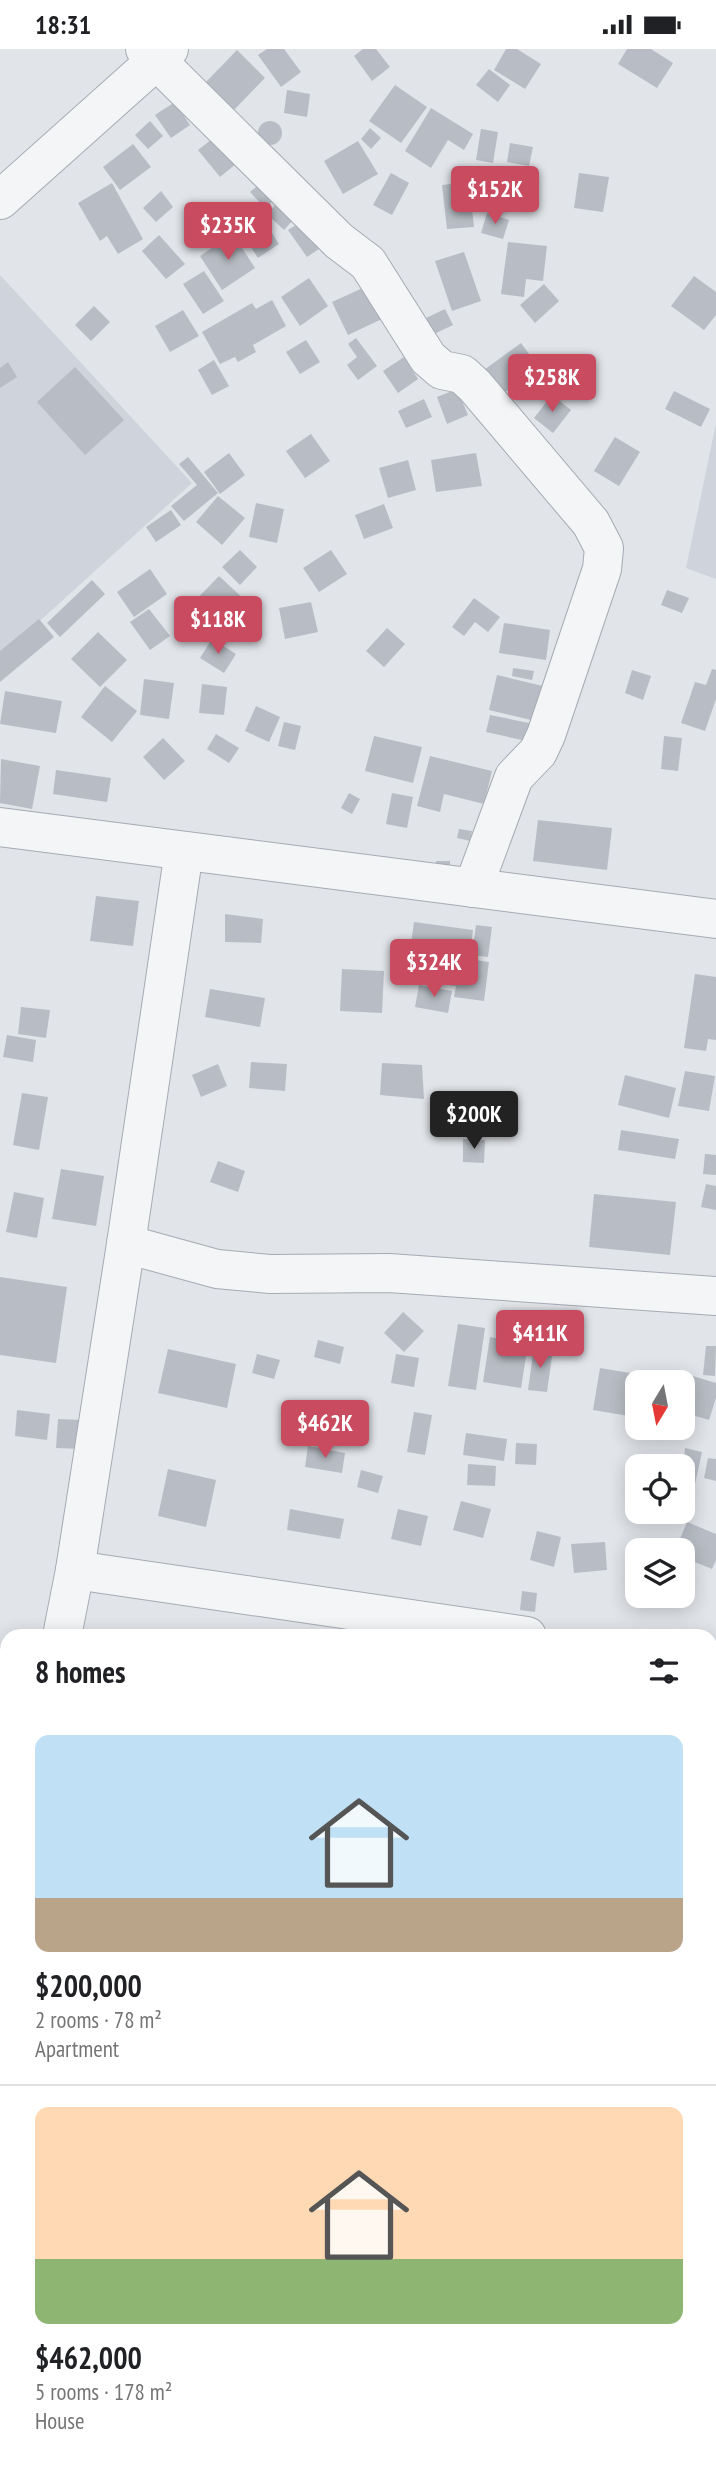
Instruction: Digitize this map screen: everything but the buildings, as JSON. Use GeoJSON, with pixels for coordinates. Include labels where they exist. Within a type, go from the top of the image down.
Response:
{"type":"FeatureCollection","features":[{"type":"Feature","properties":{"kind":"street"},"geometry":{"type":"LineString","coordinates":[[0,199],[157,53],[339,241],[368,263],[428,358],[442,370],[462,374],[475,386],[591,523],[604,548],[602,569],[546,735],[538,752],[514,777],[474,888]]}},
{"type":"Feature","properties":{"kind":"street"},"geometry":{"type":"LineString","coordinates":[[0,827],[716,919]]}},
{"type":"Feature","properties":{"kind":"street"},"geometry":{"type":"LineString","coordinates":[[62,1629],[75,1570],[126,1244],[184,851]]}},
{"type":"Feature","properties":{"kind":"street"},"geometry":{"type":"LineString","coordinates":[[126,1244],[217,1269],[270,1274],[389,1273],[716,1296]]}},
{"type":"Feature","properties":{"kind":"street"},"geometry":{"type":"LineString","coordinates":[[75,1570],[479,1629]]}},
{"type":"Feature","properties":{"kind":"shaded area"},"geometry":{"type":"Polygon","coordinates":[[[0,275],[192,483],[0,657],[0,275]]]}},
{"type":"Feature","properties":{"kind":"shaded area"},"geometry":{"type":"Polygon","coordinates":[[[716,423],[716,579],[686,568],[716,423]]]}}]}
